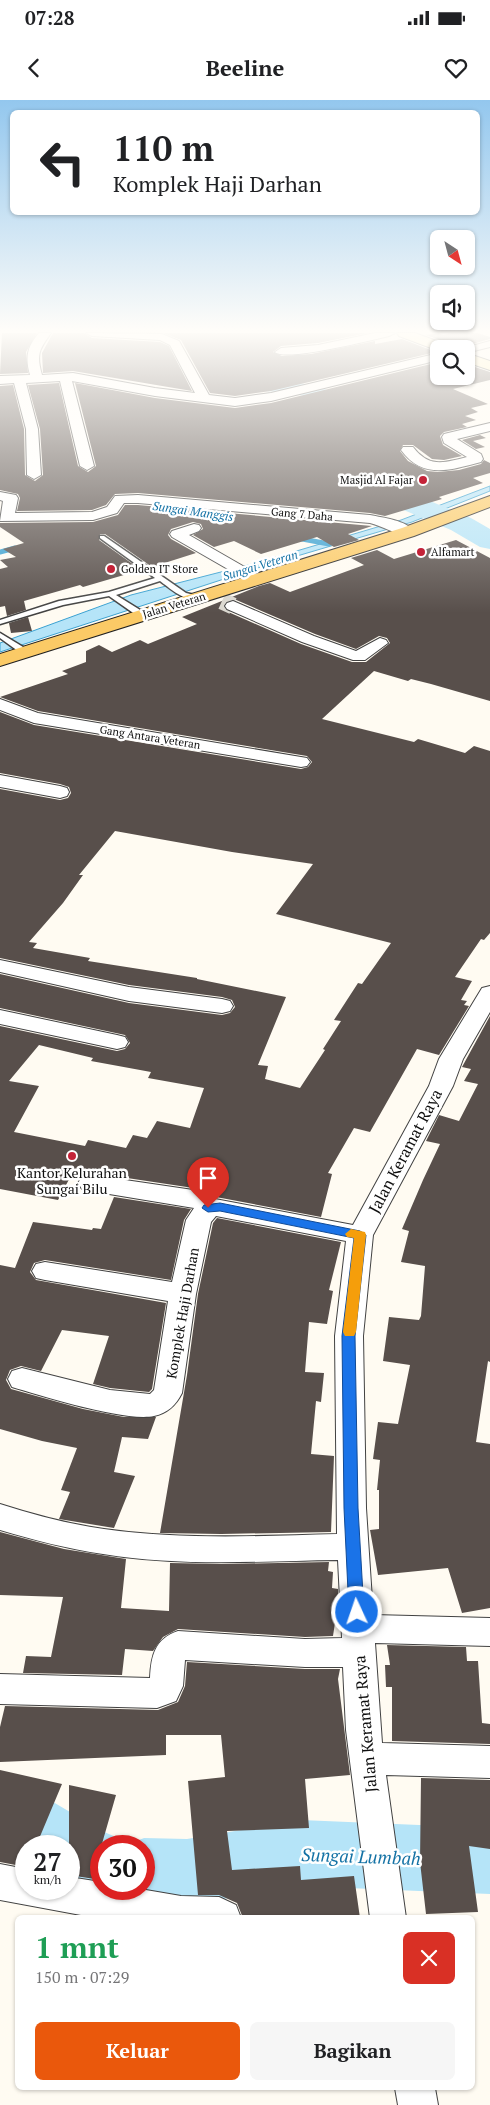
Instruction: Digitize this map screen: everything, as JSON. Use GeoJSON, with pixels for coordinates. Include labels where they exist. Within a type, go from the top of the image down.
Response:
{"type":"FeatureCollection","features":[{"type":"Feature","properties":{"kind":"main road","name":"Jalan Veteran"},"geometry":{"type":"LineString","coordinates":[[0,660],[21,649],[137,612],[209,599],[252,577],[398,528],[436,522],[490,501]]}},
{"type":"Feature","properties":{"kind":"street"},"geometry":{"type":"LineString","coordinates":[[31,427],[34,475]]}},
{"type":"Feature","properties":{"kind":"street"},"geometry":{"type":"LineString","coordinates":[[77,427],[87,466]]}},
{"type":"Feature","properties":{"kind":"street"},"geometry":{"type":"LineString","coordinates":[[408,450],[411,455],[426,465],[441,468],[476,458],[449,440],[449,438],[490,427]]}},
{"type":"Feature","properties":{"kind":"street"},"geometry":{"type":"LineString","coordinates":[[0,496],[11,498],[4,518]]}},
{"type":"Feature","properties":{"kind":"street","name":"Gang 7 Daha"},"geometry":{"type":"LineString","coordinates":[[4,518],[92,516],[112,510],[122,499],[370,519],[398,528]]}},
{"type":"Feature","properties":{"kind":"street"},"geometry":{"type":"LineString","coordinates":[[194,528],[177,534],[252,577]]}},
{"type":"Feature","properties":{"kind":"street"},"geometry":{"type":"LineString","coordinates":[[209,599],[353,655],[359,656],[380,643]]}},
{"type":"Feature","properties":{"kind":"street","name":"Gang Antara Veteran"},"geometry":{"type":"LineString","coordinates":[[0,704],[34,718],[301,762]]}},
{"type":"Feature","properties":{"kind":"street"},"geometry":{"type":"LineString","coordinates":[[0,781],[60,792]]}},
{"type":"Feature","properties":{"kind":"street"},"geometry":{"type":"LineString","coordinates":[[0,966],[129,994],[222,1006]]}},
{"type":"Feature","properties":{"kind":"street","name":"Jalan Keramat Raya"},"geometry":{"type":"LineString","coordinates":[[388,1915],[363,1730],[353,1547],[349,1336],[360,1235],[440,1086],[451,1059],[490,993]]}},
{"type":"Feature","properties":{"kind":"street"},"geometry":{"type":"LineString","coordinates":[[0,1017],[117,1042]]}},
{"type":"Feature","properties":{"kind":"street"},"geometry":{"type":"LineString","coordinates":[[91,1183],[200,1200],[208,1208],[220,1207],[360,1235]]}},
{"type":"Feature","properties":{"kind":"street","name":"Komplek Haji Darhan"},"geometry":{"type":"LineString","coordinates":[[22,1379],[128,1404],[154,1405],[161,1402],[168,1393],[183,1294],[199,1220],[208,1208]]}},
{"type":"Feature","properties":{"kind":"street"},"geometry":{"type":"LineString","coordinates":[[45,1271],[183,1294]]}},
{"type":"Feature","properties":{"kind":"street"},"geometry":{"type":"LineString","coordinates":[[0,1517],[71,1536],[144,1546],[202,1549],[353,1547]]}},
{"type":"Feature","properties":{"kind":"street"},"geometry":{"type":"LineString","coordinates":[[0,1689],[157,1693],[164,1690],[166,1686],[169,1654],[174,1646],[178,1644],[305,1653],[358,1641],[490,1632]]}},
{"type":"Feature","properties":{"kind":"street"},"geometry":{"type":"LineString","coordinates":[[367,1758],[490,1762]]}},
{"type":"Feature","properties":{"kind":"street"},"geometry":{"type":"LineString","coordinates":[[0,1882],[15,1885]]}},
{"type":"Feature","properties":{"kind":"street"},"geometry":{"type":"LineString","coordinates":[[80,1896],[159,1908],[181,1914],[219,1915]]}},
{"type":"Feature","properties":{"kind":"street"},"geometry":{"type":"LineString","coordinates":[[415,2090],[418,2105]]}},
{"type":"Feature","properties":{"kind":"lane"},"geometry":{"type":"LineString","coordinates":[[102,537],[162,580],[209,599]]}},
{"type":"Feature","properties":{"kind":"lane"},"geometry":{"type":"LineString","coordinates":[[0,622],[62,603],[110,594],[162,580]]}},
{"type":"Feature","properties":{"kind":"lane"},"geometry":{"type":"LineString","coordinates":[[110,594],[137,612]]}},
{"type":"Feature","properties":{"kind":"lane"},"geometry":{"type":"LineString","coordinates":[[2,637],[21,649]]}},
{"type":"Feature","properties":{"kind":"water","name":"Sungai Veteran"},"geometry":{"type":"Polygon","coordinates":[[[490,486],[490,491],[412,522],[270,564],[0,652],[0,643],[131,595],[256,563],[401,520],[490,486]]]}},
{"type":"Feature","properties":{"kind":"building"},"geometry":{"type":"Polygon","coordinates":[[[0,427],[23,427],[25,475],[35,481],[43,475],[39,427],[69,427],[78,466],[88,472],[96,466],[86,427],[466,427],[444,432],[440,436],[443,445],[462,456],[444,460],[432,459],[413,445],[403,445],[400,451],[408,461],[427,471],[459,470],[481,464],[484,460],[490,463],[490,473],[473,478],[483,483],[439,497],[442,499],[385,516],[370,513],[138,493],[115,494],[106,505],[92,510],[17,511],[20,498],[18,494],[0,490],[0,427]]]}},
{"type":"Feature","properties":{"kind":"building"},"geometry":{"type":"Polygon","coordinates":[[[480,435],[486,438],[473,441],[485,447],[476,449],[462,440],[480,435]]]}},
{"type":"Feature","properties":{"kind":"building"},"geometry":{"type":"Polygon","coordinates":[[[125,505],[372,526],[348,534],[359,540],[334,547],[317,537],[261,554],[234,541],[214,547],[193,535],[203,529],[201,524],[193,522],[171,529],[168,535],[171,539],[196,553],[152,567],[105,534],[100,534],[99,540],[141,570],[83,587],[80,585],[24,601],[26,610],[7,616],[5,606],[0,607],[0,569],[8,567],[0,560],[16,557],[3,549],[24,543],[0,527],[0,523],[93,522],[118,515],[125,505]]]}},
{"type":"Feature","properties":{"kind":"building"},"geometry":{"type":"Polygon","coordinates":[[[456,540],[490,558],[490,701],[431,684],[411,679],[408,681],[374,671],[322,719],[414,742],[418,739],[465,753],[474,746],[490,751],[490,933],[484,940],[481,939],[455,977],[472,981],[461,1000],[467,1001],[464,1005],[469,1006],[439,1055],[417,1049],[370,1132],[354,1128],[328,1173],[332,1174],[321,1217],[216,1197],[210,1192],[200,1189],[74,1170],[58,1200],[0,1189],[0,1026],[117,1051],[125,1049],[130,1043],[125,1035],[0,1008],[0,974],[129,1003],[222,1015],[230,1013],[235,1007],[232,1000],[222,997],[129,985],[0,958],[0,789],[60,800],[68,798],[71,793],[69,787],[60,784],[0,773],[0,712],[34,725],[301,769],[308,767],[312,762],[307,756],[38,711],[0,697],[68,674],[62,671],[86,662],[86,651],[99,645],[112,652],[140,640],[148,644],[197,624],[182,617],[259,586],[270,583],[290,592],[364,565],[351,558],[377,550],[394,559],[456,540]],[[234,599],[226,601],[223,605],[226,611],[301,644],[352,662],[366,662],[390,643],[387,638],[379,636],[356,649],[315,634],[234,599]],[[115,831],[79,875],[83,875],[63,903],[29,942],[37,943],[33,948],[90,958],[88,961],[197,978],[286,997],[258,1065],[268,1066],[265,1079],[300,1088],[341,1021],[334,1020],[358,983],[362,984],[391,943],[276,914],[313,864],[115,831]],[[39,1045],[9,1081],[39,1086],[14,1132],[85,1146],[88,1140],[126,1148],[133,1135],[147,1138],[157,1121],[190,1128],[204,1088],[148,1078],[151,1072],[91,1061],[93,1058],[39,1045]]]}},
{"type":"Feature","properties":{"kind":"building"},"geometry":{"type":"Polygon","coordinates":[[[28,617],[32,631],[11,633],[9,623],[28,617]]]}},
{"type":"Feature","properties":{"kind":"building"},"geometry":{"type":"Polygon","coordinates":[[[490,1016],[490,1362],[488,1361],[476,1442],[490,1444],[490,1608],[462,1613],[448,1568],[378,1575],[370,1530],[379,1529],[379,1490],[377,1490],[380,1460],[373,1459],[378,1422],[398,1424],[410,1365],[383,1361],[389,1317],[419,1320],[421,1316],[425,1266],[401,1262],[409,1231],[402,1229],[440,1144],[426,1141],[439,1115],[459,1121],[478,1084],[464,1081],[471,1069],[462,1067],[490,1016]]]}},
{"type":"Feature","properties":{"kind":"building"},"geometry":{"type":"Polygon","coordinates":[[[114,1197],[191,1209],[184,1220],[171,1280],[45,1260],[34,1263],[30,1272],[36,1280],[166,1303],[152,1389],[149,1392],[110,1388],[93,1384],[109,1336],[62,1330],[41,1371],[21,1366],[10,1370],[6,1380],[11,1389],[83,1409],[124,1417],[156,1417],[148,1439],[122,1437],[114,1472],[135,1476],[114,1528],[59,1519],[70,1492],[61,1490],[77,1448],[42,1441],[0,1429],[0,1265],[15,1268],[33,1222],[92,1230],[93,1228],[101,1229],[114,1197]]]}},
{"type":"Feature","properties":{"kind":"building"},"geometry":{"type":"Polygon","coordinates":[[[217,1218],[341,1242],[329,1290],[333,1291],[327,1324],[309,1322],[305,1372],[324,1373],[321,1402],[316,1401],[311,1454],[334,1456],[331,1532],[160,1533],[187,1375],[198,1294],[213,1223],[217,1218]]]}},
{"type":"Feature","properties":{"kind":"building"},"geometry":{"type":"Polygon","coordinates":[[[0,1532],[64,1549],[126,1559],[121,1608],[169,1611],[170,1563],[329,1562],[328,1571],[333,1572],[332,1588],[338,1589],[333,1636],[305,1637],[178,1629],[163,1637],[153,1651],[125,1649],[122,1675],[23,1673],[26,1656],[51,1657],[63,1597],[0,1595],[0,1532]]]}},
{"type":"Feature","properties":{"kind":"building"},"geometry":{"type":"Polygon","coordinates":[[[387,1645],[466,1647],[467,1661],[478,1661],[482,1723],[490,1724],[490,1744],[392,1741],[392,1687],[386,1687],[385,1665],[390,1665],[387,1645]]]}},
{"type":"Feature","properties":{"kind":"building"},"geometry":{"type":"Polygon","coordinates":[[[187,1662],[305,1669],[340,1669],[338,1679],[350,1775],[305,1779],[309,1828],[227,1831],[232,1870],[300,1866],[301,1880],[354,1876],[360,1915],[242,1915],[237,1903],[219,1895],[198,1895],[188,1781],[225,1777],[221,1735],[166,1735],[166,1755],[0,1762],[0,1727],[5,1706],[158,1710],[178,1702],[185,1686],[187,1662]]]}},
{"type":"Feature","properties":{"kind":"building"},"geometry":{"type":"Polygon","coordinates":[[[0,1770],[62,1784],[41,1835],[15,1835],[15,1865],[0,1862],[0,1770]]]}},
{"type":"Feature","properties":{"kind":"building"},"geometry":{"type":"Polygon","coordinates":[[[421,1778],[490,1780],[490,1849],[469,1846],[478,1912],[426,1914],[420,1862],[421,1778]]]}},
{"type":"Feature","properties":{"kind":"building"},"geometry":{"type":"Polygon","coordinates":[[[69,1785],[116,1795],[104,1835],[90,1835],[90,1878],[80,1877],[80,1835],[69,1835],[69,1785]]]}},
{"type":"Feature","properties":{"kind":"waterway"},"geometry":{"type":"LineString","coordinates":[[344,427],[354,437],[372,446],[380,457],[391,480],[387,488],[389,494],[461,524],[490,541]]}},
{"type":"Feature","properties":{"kind":"waterway","name":"Sungai Manggis"},"geometry":{"type":"LineString","coordinates":[[297,538],[329,544]]}},
{"type":"Feature","properties":{"kind":"waterway","name":"Sungai Manggis"},"geometry":{"type":"LineString","coordinates":[[0,552],[15,548]]}},
{"type":"Feature","properties":{"kind":"waterway","name":"Sungai Lumbah"},"geometry":{"type":"LineString","coordinates":[[0,1811],[19,1819],[46,1835]]}},
{"type":"Feature","properties":{"kind":"waterway","name":"Sungai Lumbah"},"geometry":{"type":"LineString","coordinates":[[155,1871],[187,1872],[301,1853],[490,1861]]}},
{"type":"Feature","properties":{"kind":"waterway","name":"Sungai Lumbah"},"geometry":{"type":"LineString","coordinates":[[80,1856],[90,1860]]}},
{"type":"Feature","properties":{"kind":"tunnel"},"geometry":{"type":"LineString","coordinates":[[222,601],[233,606]]}},
{"type":"Feature","properties":{"kind":"slow traffic"},"geometry":{"type":"LineString","coordinates":[[349,1332],[360,1235],[351,1234]]}},
{"type":"Feature","properties":{"kind":"place","name":"Masjid Al Fajar"},"geometry":{"type":"Point","coordinates":[423,480]}},
{"type":"Feature","properties":{"kind":"place","name":"Alfamart"},"geometry":{"type":"Point","coordinates":[421,552]}},
{"type":"Feature","properties":{"kind":"place","name":"Golden IT Store"},"geometry":{"type":"Point","coordinates":[111,569]}},
{"type":"Feature","properties":{"kind":"place","name":"Kantor Kelurahan Sungai Bilu"},"geometry":{"type":"Point","coordinates":[72,1156]}},
{"type":"Feature","properties":{"kind":"route"},"geometry":{"type":"LineString","coordinates":[[208,1208],[213,1206],[220,1207],[360,1235],[349,1336],[351,1508],[357,1612]]}}]}
